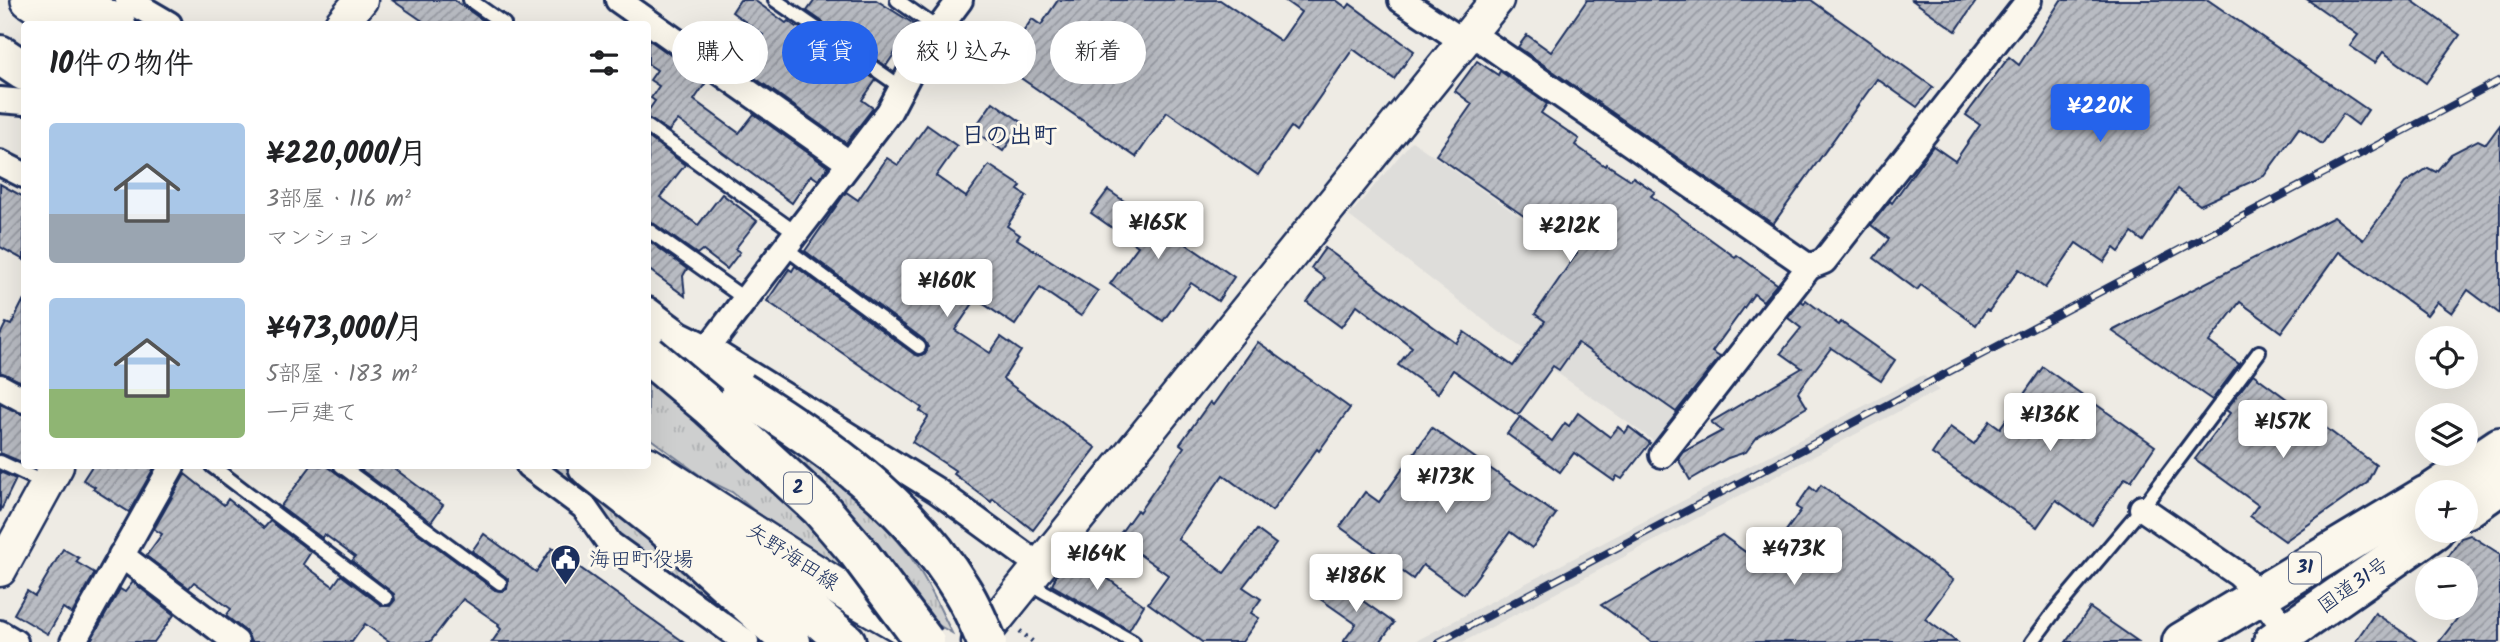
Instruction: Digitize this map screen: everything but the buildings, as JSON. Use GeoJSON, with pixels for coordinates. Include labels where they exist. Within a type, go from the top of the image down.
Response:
{"type":"FeatureCollection","features":[{"type":"Feature","properties":{"kind":"highway"},"geometry":{"type":"LineString","coordinates":[[69,0],[110,21]]}},
{"type":"Feature","properties":{"kind":"highway"},"geometry":{"type":"LineString","coordinates":[[0,55],[21,72]]}},
{"type":"Feature","properties":{"kind":"highway"},"geometry":{"type":"LineString","coordinates":[[651,340],[741,392],[832,452],[872,485],[936,554],[961,589],[1001,634]]}},
{"type":"Feature","properties":{"kind":"highway","name":"2"},"geometry":{"type":"LineString","coordinates":[[651,358],[710,407],[820,508],[925,642]]}},
{"type":"Feature","properties":{"kind":"highway"},"geometry":{"type":"LineString","coordinates":[[2458,480],[2500,447]]}},
{"type":"Feature","properties":{"kind":"highway"},"geometry":{"type":"LineString","coordinates":[[592,469],[660,523],[791,642]]}},
{"type":"Feature","properties":{"kind":"highway"},"geometry":{"type":"LineString","coordinates":[[612,469],[772,578],[846,642]]}},
{"type":"Feature","properties":{"kind":"highway"},"geometry":{"type":"LineString","coordinates":[[2478,489],[2500,485]]}},
{"type":"Feature","properties":{"kind":"highway"},"geometry":{"type":"LineString","coordinates":[[2222,642],[2272,619],[2415,513]]}},
{"type":"Feature","properties":{"kind":"highway","name":"国道31号"},"geometry":{"type":"LineString","coordinates":[[2182,642],[2272,619],[2415,540]]}},
{"type":"Feature","properties":{"kind":"main road"},"geometry":{"type":"LineString","coordinates":[[29,0],[60,21]]}},
{"type":"Feature","properties":{"kind":"main road"},"geometry":{"type":"LineString","coordinates":[[0,60],[21,72]]}},
{"type":"Feature","properties":{"kind":"main road","name":"矢野海田線"},"geometry":{"type":"LineString","coordinates":[[651,465],[856,599],[930,642]]}},
{"type":"Feature","properties":{"kind":"street"},"geometry":{"type":"LineString","coordinates":[[128,0],[164,21]]}},
{"type":"Feature","properties":{"kind":"street"},"geometry":{"type":"LineString","coordinates":[[618,0],[648,21]]}},
{"type":"Feature","properties":{"kind":"street"},"geometry":{"type":"LineString","coordinates":[[944,21],[960,0]]}},
{"type":"Feature","properties":{"kind":"street"},"geometry":{"type":"LineString","coordinates":[[1401,0],[1467,37],[1810,267]]}},
{"type":"Feature","properties":{"kind":"street"},"geometry":{"type":"LineString","coordinates":[[978,642],[1497,0]]}},
{"type":"Feature","properties":{"kind":"street"},"geometry":{"type":"LineString","coordinates":[[1662,455],[1810,267],[1824,261],[2029,0]]}},
{"type":"Feature","properties":{"kind":"street"},"geometry":{"type":"LineString","coordinates":[[651,23],[849,163]]}},
{"type":"Feature","properties":{"kind":"street"},"geometry":{"type":"LineString","coordinates":[[708,348],[889,112],[903,84]]}},
{"type":"Feature","properties":{"kind":"street"},"geometry":{"type":"LineString","coordinates":[[0,100],[21,102]]}},
{"type":"Feature","properties":{"kind":"street"},"geometry":{"type":"LineString","coordinates":[[0,163],[21,174]]}},
{"type":"Feature","properties":{"kind":"street"},"geometry":{"type":"LineString","coordinates":[[651,312],[680,334],[708,348],[936,490],[1033,574]]}},
{"type":"Feature","properties":{"kind":"street"},"geometry":{"type":"LineString","coordinates":[[0,387],[21,398]]}},
{"type":"Feature","properties":{"kind":"street"},"geometry":{"type":"LineString","coordinates":[[73,642],[170,469]]}},
{"type":"Feature","properties":{"kind":"street"},"geometry":{"type":"LineString","coordinates":[[533,469],[584,507],[610,544],[746,642]]}},
{"type":"Feature","properties":{"kind":"street"},"geometry":{"type":"LineString","coordinates":[[0,570],[52,475]]}},
{"type":"Feature","properties":{"kind":"street"},"geometry":{"type":"LineString","coordinates":[[2142,508],[2238,574],[2272,619]]}},
{"type":"Feature","properties":{"kind":"street"},"geometry":{"type":"LineString","coordinates":[[121,555],[236,642]]}},
{"type":"Feature","properties":{"kind":"street"},"geometry":{"type":"LineString","coordinates":[[0,634],[15,642]]}},
{"type":"Feature","properties":{"kind":"lane"},"geometry":{"type":"LineString","coordinates":[[470,0],[500,21]]}},
{"type":"Feature","properties":{"kind":"lane"},"geometry":{"type":"LineString","coordinates":[[775,0],[901,87]]}},
{"type":"Feature","properties":{"kind":"lane"},"geometry":{"type":"LineString","coordinates":[[897,0],[927,21]]}},
{"type":"Feature","properties":{"kind":"lane"},"geometry":{"type":"LineString","coordinates":[[651,129],[790,239],[919,347]]}},
{"type":"Feature","properties":{"kind":"lane"},"geometry":{"type":"LineString","coordinates":[[651,232],[745,299]]}},
{"type":"Feature","properties":{"kind":"lane"},"geometry":{"type":"LineString","coordinates":[[2032,642],[2142,508],[2259,352]]}},
{"type":"Feature","properties":{"kind":"lane"},"geometry":{"type":"LineString","coordinates":[[0,462],[21,467]]}},
{"type":"Feature","properties":{"kind":"lane"},"geometry":{"type":"LineString","coordinates":[[28,469],[52,475]]}},
{"type":"Feature","properties":{"kind":"lane"},"geometry":{"type":"LineString","coordinates":[[216,469],[386,598]]}},
{"type":"Feature","properties":{"kind":"lane"},"geometry":{"type":"LineString","coordinates":[[345,469],[500,583]]}},
{"type":"Feature","properties":{"kind":"lane"},"geometry":{"type":"LineString","coordinates":[[1033,574],[1133,642]]}},
{"type":"Feature","properties":{"kind":"path"},"geometry":{"type":"LineString","coordinates":[[1001,634],[1033,642]]}},
{"type":"Feature","properties":{"kind":"shaded area"},"geometry":{"type":"Polygon","coordinates":[[[1412,141],[1630,294],[1614,318],[1707,383],[1658,444],[1498,331],[1349,216],[1412,141]]]}},
{"type":"Feature","properties":{"kind":"shaded area"},"geometry":{"type":"Polygon","coordinates":[[[1923,375],[1939,390],[1463,642],[1414,642],[1923,375]]]}},
{"type":"Feature","properties":{"kind":"green space"},"geometry":{"type":"Polygon","coordinates":[[[651,365],[750,419],[843,486],[907,551],[952,633],[811,550],[763,518],[732,492],[705,479],[651,439],[651,365]]]}},
{"type":"Feature","properties":{"kind":"green space"},"geometry":{"type":"Polygon","coordinates":[[[553,469],[575,469],[752,630],[619,535],[598,502],[553,469]]]}},
{"type":"Feature","properties":{"kind":"railway"},"geometry":{"type":"LineString","coordinates":[[1439,642],[2500,80]]}},
{"type":"Feature","properties":{"kind":"place","name":"海田町役場"},"geometry":{"type":"Point","coordinates":[566,587]}},
{"type":"Feature","properties":{"kind":"district","name":"日の出町"},"geometry":{"type":"Point","coordinates":[1009,136]}}]}
